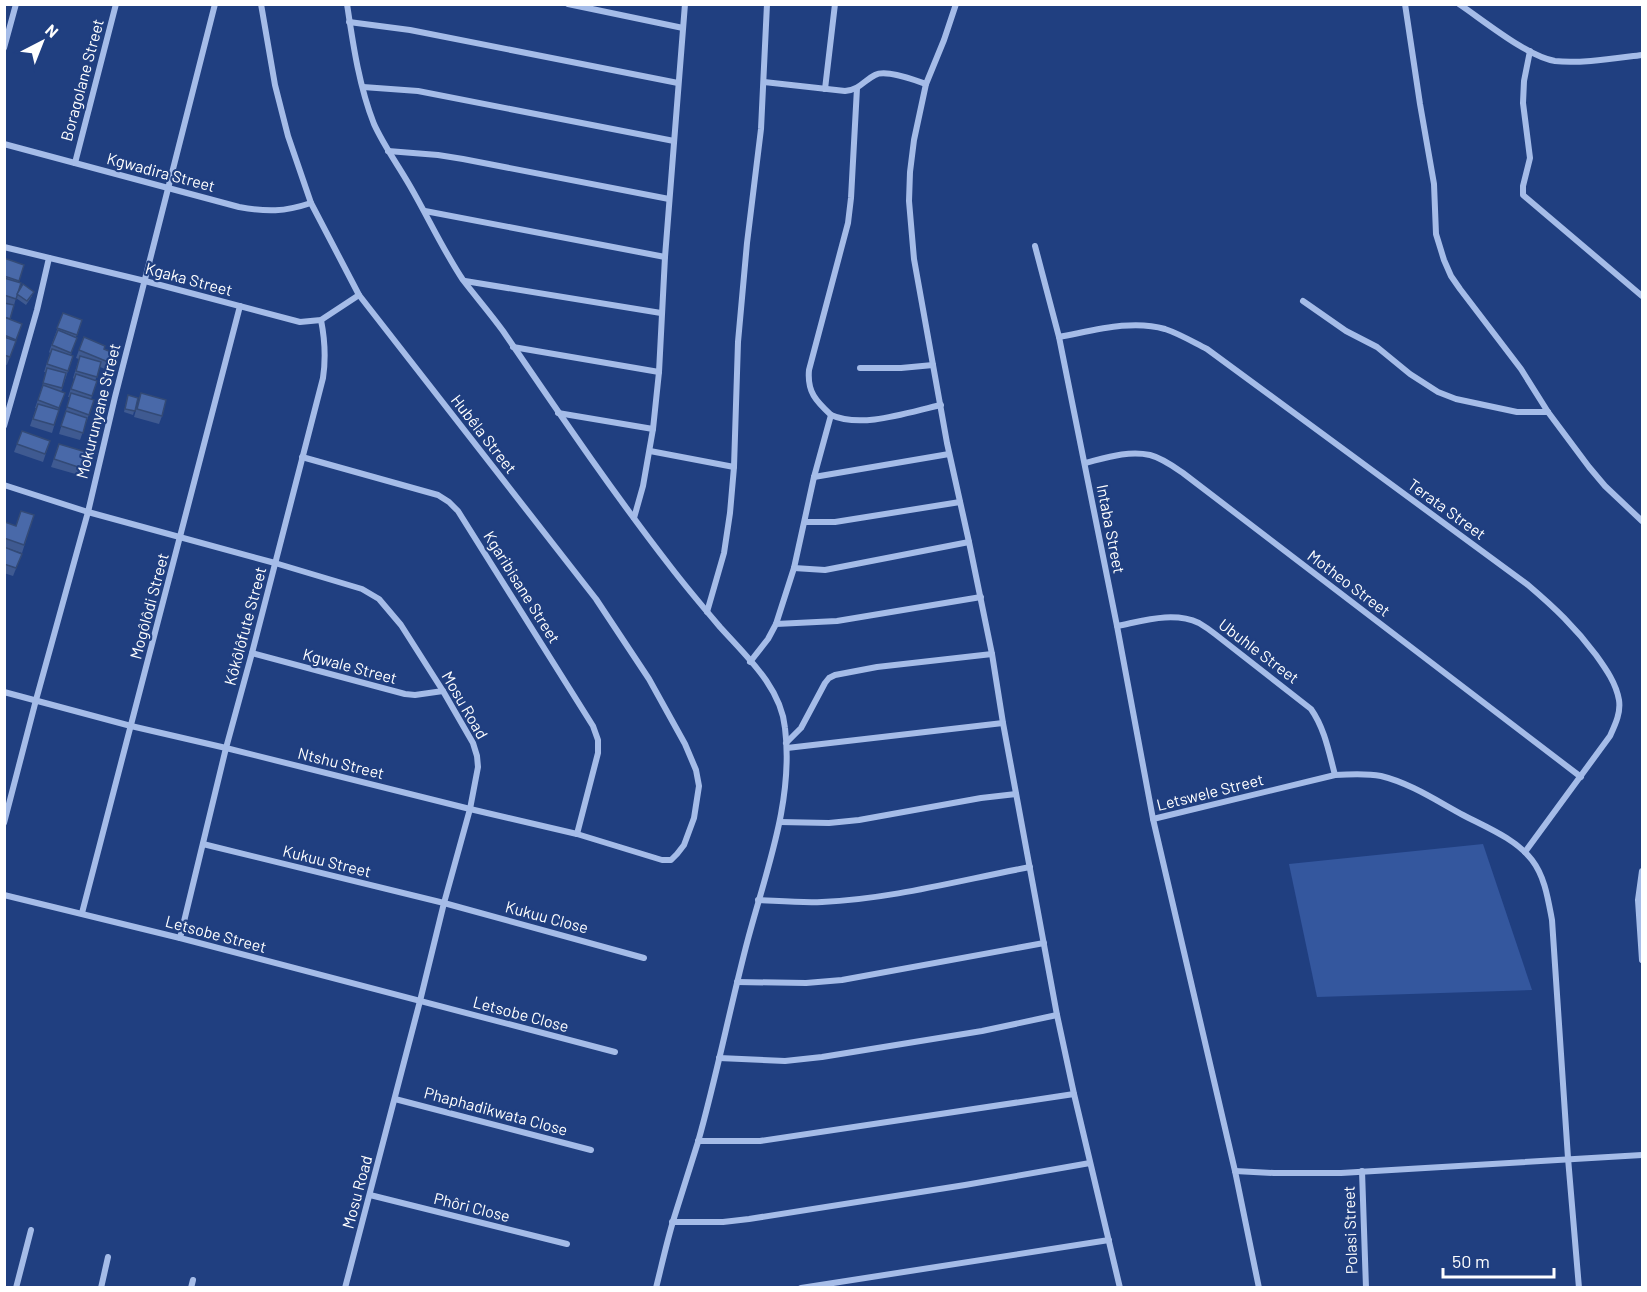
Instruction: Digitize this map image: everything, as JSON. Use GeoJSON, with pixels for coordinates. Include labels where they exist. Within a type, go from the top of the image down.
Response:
{"type":"FeatureCollection","features":[{"type":"Feature","properties":{"kind":"street"},"geometry":{"type":"LineString","coordinates":[[4,48],[16,4]]}},
{"type":"Feature","properties":{"kind":"street","name":"Boragolane Street"},"geometry":{"type":"LineString","coordinates":[[75,163],[116,4]]}},
{"type":"Feature","properties":{"kind":"street","name":"Mokurunyane Street"},"geometry":{"type":"LineString","coordinates":[[4,823],[88,512],[215,4]]}},
{"type":"Feature","properties":{"kind":"street","name":"Hubêla Street"},"geometry":{"type":"LineString","coordinates":[[261,4],[275,85],[288,136],[311,203],[359,295],[596,599],[650,679],[671,717],[696,770],[699,786],[689,834],[684,845],[671,860]]}},
{"type":"Feature","properties":{"kind":"street"},"geometry":{"type":"LineString","coordinates":[[347,4],[353,45],[367,106],[374,123],[464,281],[494,318],[558,413],[634,518],[707,612],[764,678],[779,704],[785,727],[786,780],[780,822],[758,900],[698,1141],[672,1222],[656,1287]]}},
{"type":"Feature","properties":{"kind":"street"},"geometry":{"type":"LineString","coordinates":[[568,4],[683,28]]}},
{"type":"Feature","properties":{"kind":"street"},"geometry":{"type":"LineString","coordinates":[[634,518],[650,451],[659,372],[669,199],[686,4]]}},
{"type":"Feature","properties":{"kind":"street"},"geometry":{"type":"LineString","coordinates":[[707,612],[724,553],[730,513],[734,467],[738,342],[747,243],[758,161],[767,4]]}},
{"type":"Feature","properties":{"kind":"street"},"geometry":{"type":"LineString","coordinates":[[825,89],[835,4]]}},
{"type":"Feature","properties":{"kind":"street"},"geometry":{"type":"LineString","coordinates":[[956,4],[926,84],[914,140],[909,201],[914,259],[949,454],[992,654],[1057,1015],[1120,1287]]}},
{"type":"Feature","properties":{"kind":"street"},"geometry":{"type":"LineString","coordinates":[[1405,4],[1434,184],[1438,246],[1451,276],[1521,369],[1548,412],[1589,467],[1605,486],[1642,521]]}},
{"type":"Feature","properties":{"kind":"street"},"geometry":{"type":"LineString","coordinates":[[1459,4],[1543,58],[1570,61],[1642,56]]}},
{"type":"Feature","properties":{"kind":"street"},"geometry":{"type":"LineString","coordinates":[[350,22],[410,30],[678,83]]}},
{"type":"Feature","properties":{"kind":"street"},"geometry":{"type":"LineString","coordinates":[[1530,51],[1524,81],[1523,103],[1530,158],[1523,195],[1642,296]]}},
{"type":"Feature","properties":{"kind":"street"},"geometry":{"type":"LineString","coordinates":[[764,82],[845,91],[857,88],[880,73],[926,84]]}},
{"type":"Feature","properties":{"kind":"street"},"geometry":{"type":"LineString","coordinates":[[363,87],[418,91],[674,141]]}},
{"type":"Feature","properties":{"kind":"street"},"geometry":{"type":"LineString","coordinates":[[857,88],[848,223],[809,370],[810,390],[814,398],[831,415],[850,421],[875,420],[941,405]]}},
{"type":"Feature","properties":{"kind":"street","name":"Kgwadira Street"},"geometry":{"type":"LineString","coordinates":[[4,144],[239,207],[266,212],[294,209],[311,203]]}},
{"type":"Feature","properties":{"kind":"street"},"geometry":{"type":"LineString","coordinates":[[388,151],[463,159],[669,199]]}},
{"type":"Feature","properties":{"kind":"street"},"geometry":{"type":"LineString","coordinates":[[424,212],[665,257]]}},
{"type":"Feature","properties":{"kind":"street","name":"Intaba Street"},"geometry":{"type":"LineString","coordinates":[[1035,246],[1059,337],[1153,819]]}},
{"type":"Feature","properties":{"kind":"street","name":"Kgaka Street"},"geometry":{"type":"LineString","coordinates":[[4,247],[300,322],[321,320]]}},
{"type":"Feature","properties":{"kind":"street"},"geometry":{"type":"LineString","coordinates":[[4,426],[37,310],[49,258]]}},
{"type":"Feature","properties":{"kind":"street"},"geometry":{"type":"LineString","coordinates":[[464,281],[661,313]]}},
{"type":"Feature","properties":{"kind":"street"},"geometry":{"type":"LineString","coordinates":[[321,320],[359,295]]}},
{"type":"Feature","properties":{"kind":"street"},"geometry":{"type":"LineString","coordinates":[[1303,301],[1346,331],[1377,346],[1410,374],[1438,392],[1466,402],[1517,412],[1548,412]]}},
{"type":"Feature","properties":{"kind":"street","name":"Mogôlôdi Street"},"geometry":{"type":"LineString","coordinates":[[82,913],[240,306]]}},
{"type":"Feature","properties":{"kind":"street","name":"Kôkôlôfute Street"},"geometry":{"type":"LineString","coordinates":[[180,938],[226,748],[326,363],[321,320]]}},
{"type":"Feature","properties":{"kind":"street","name":"Terata Street"},"geometry":{"type":"LineString","coordinates":[[1059,337],[1116,327],[1140,326],[1162,328],[1184,336],[1235,370],[1528,585],[1557,609],[1580,633],[1608,672],[1615,687],[1620,702],[1618,718],[1610,736],[1526,852]]}},
{"type":"Feature","properties":{"kind":"street"},"geometry":{"type":"LineString","coordinates":[[513,347],[659,372]]}},
{"type":"Feature","properties":{"kind":"street"},"geometry":{"type":"LineString","coordinates":[[860,368],[933,365]]}},
{"type":"Feature","properties":{"kind":"street"},"geometry":{"type":"LineString","coordinates":[[558,413],[653,429]]}},
{"type":"Feature","properties":{"kind":"street"},"geometry":{"type":"LineString","coordinates":[[750,662],[768,639],[776,624],[794,568],[814,477],[831,415]]}},
{"type":"Feature","properties":{"kind":"street"},"geometry":{"type":"LineString","coordinates":[[650,451],[734,467]]}},
{"type":"Feature","properties":{"kind":"street"},"geometry":{"type":"LineString","coordinates":[[814,477],[949,454]]}},
{"type":"Feature","properties":{"kind":"street","name":"Motheo Street"},"geometry":{"type":"LineString","coordinates":[[1084,463],[1136,454],[1150,455],[1167,462],[1581,777]]}},
{"type":"Feature","properties":{"kind":"street","name":"Kgaribisane Street"},"geometry":{"type":"LineString","coordinates":[[302,457],[438,495],[458,511],[593,726],[598,740],[598,753],[577,834]]}},
{"type":"Feature","properties":{"kind":"street","name":"Mosu Road"},"geometry":{"type":"LineString","coordinates":[[4,485],[88,512],[362,589],[379,599],[401,625],[466,730],[477,756],[477,778],[345,1287]]}},
{"type":"Feature","properties":{"kind":"street"},"geometry":{"type":"LineString","coordinates":[[805,522],[835,522],[960,502]]}},
{"type":"Feature","properties":{"kind":"street"},"geometry":{"type":"LineString","coordinates":[[794,568],[825,570],[969,542]]}},
{"type":"Feature","properties":{"kind":"street"},"geometry":{"type":"LineString","coordinates":[[776,624],[837,621],[981,597]]}},
{"type":"Feature","properties":{"kind":"street","name":"Ubuhle Street"},"geometry":{"type":"LineString","coordinates":[[1117,626],[1157,618],[1178,618],[1199,623],[1311,710],[1323,731],[1335,775]]}},
{"type":"Feature","properties":{"kind":"street","name":"Kgwale Street"},"geometry":{"type":"LineString","coordinates":[[252,653],[405,694],[415,695],[442,691]]}},
{"type":"Feature","properties":{"kind":"street"},"geometry":{"type":"LineString","coordinates":[[786,746],[801,728],[825,683],[835,675],[992,654]]}},
{"type":"Feature","properties":{"kind":"street","name":"Ntshu Street"},"geometry":{"type":"LineString","coordinates":[[4,692],[131,726],[577,834],[662,860],[671,860]]}},
{"type":"Feature","properties":{"kind":"street"},"geometry":{"type":"LineString","coordinates":[[786,746],[1003,723]]}},
{"type":"Feature","properties":{"kind":"street","name":"Letswele Street"},"geometry":{"type":"LineString","coordinates":[[1259,1287],[1235,1171],[1153,819],[1335,775],[1358,774],[1381,776],[1401,783],[1496,832],[1526,852],[1542,879],[1552,920],[1578,1287]]}},
{"type":"Feature","properties":{"kind":"street"},"geometry":{"type":"LineString","coordinates":[[780,822],[829,823],[858,820],[972,799],[1016,794]]}},
{"type":"Feature","properties":{"kind":"street","name":"Kukuu Street"},"geometry":{"type":"LineString","coordinates":[[203,844],[444,903]]}},
{"type":"Feature","properties":{"kind":"street"},"geometry":{"type":"LineString","coordinates":[[758,900],[821,902],[853,899],[1029,867]]}},
{"type":"Feature","properties":{"kind":"street"},"geometry":{"type":"LineString","coordinates":[[1642,871],[1638,900],[1642,960]]}},
{"type":"Feature","properties":{"kind":"street","name":"Letsobe Street"},"geometry":{"type":"LineString","coordinates":[[4,895],[82,913],[420,1001]]}},
{"type":"Feature","properties":{"kind":"street","name":"Kukuu Close"},"geometry":{"type":"LineString","coordinates":[[444,903],[644,958]]}},
{"type":"Feature","properties":{"kind":"street"},"geometry":{"type":"LineString","coordinates":[[737,982],[806,983],[842,980],[1044,943]]}},
{"type":"Feature","properties":{"kind":"street","name":"Letsobe Close"},"geometry":{"type":"LineString","coordinates":[[420,1001],[615,1052]]}},
{"type":"Feature","properties":{"kind":"street"},"geometry":{"type":"LineString","coordinates":[[719,1058],[785,1061],[822,1057],[982,1031],[1057,1015]]}},
{"type":"Feature","properties":{"kind":"street"},"geometry":{"type":"LineString","coordinates":[[698,1141],[760,1141],[1074,1094]]}},
{"type":"Feature","properties":{"kind":"street","name":"Phaphadikwata Close"},"geometry":{"type":"LineString","coordinates":[[395,1099],[591,1150]]}},
{"type":"Feature","properties":{"kind":"street"},"geometry":{"type":"LineString","coordinates":[[1235,1171],[1307,1174],[1362,1172],[1642,1155]]}},
{"type":"Feature","properties":{"kind":"street"},"geometry":{"type":"LineString","coordinates":[[672,1222],[723,1222],[749,1219],[1090,1163]]}},
{"type":"Feature","properties":{"kind":"street","name":"Polasi Street"},"geometry":{"type":"LineString","coordinates":[[1362,1172],[1366,1287]]}},
{"type":"Feature","properties":{"kind":"street","name":"Phôri Close"},"geometry":{"type":"LineString","coordinates":[[370,1196],[567,1244]]}},
{"type":"Feature","properties":{"kind":"street"},"geometry":{"type":"LineString","coordinates":[[16,1287],[31,1230]]}},
{"type":"Feature","properties":{"kind":"street"},"geometry":{"type":"LineString","coordinates":[[801,1287],[1109,1240]]}},
{"type":"Feature","properties":{"kind":"street"},"geometry":{"type":"LineString","coordinates":[[101,1287],[108,1257]]}},
{"type":"Feature","properties":{"kind":"street"},"geometry":{"type":"LineString","coordinates":[[191,1287],[194,1280]]}},
{"type":"Feature","properties":{"kind":"shaded area"},"geometry":{"type":"Polygon","coordinates":[[[1483,844],[1532,990],[1317,997],[1289,864],[1483,844]]]}},
{"type":"Feature","properties":{"kind":"building"},"geometry":{"type":"Polygon","coordinates":[[[4,258],[24,265],[19,281],[4,276],[4,258]]]}},
{"type":"Feature","properties":{"kind":"building"},"geometry":{"type":"Polygon","coordinates":[[[4,278],[21,283],[16,299],[4,295],[4,278]]]}},
{"type":"Feature","properties":{"kind":"building"},"geometry":{"type":"Polygon","coordinates":[[[23,284],[34,292],[27,301],[17,294],[23,284]]]}},
{"type":"Feature","properties":{"kind":"building"},"geometry":{"type":"Polygon","coordinates":[[[4,303],[14,305],[10,319],[4,317],[4,303]]]}},
{"type":"Feature","properties":{"kind":"building"},"geometry":{"type":"Polygon","coordinates":[[[63,313],[82,320],[77,335],[57,328],[63,313]]]}},
{"type":"Feature","properties":{"kind":"building"},"geometry":{"type":"Polygon","coordinates":[[[4,317],[22,324],[16,340],[4,335],[4,317]]]}},
{"type":"Feature","properties":{"kind":"building"},"geometry":{"type":"Polygon","coordinates":[[[58,330],[77,338],[71,353],[52,345],[58,330]]]}},
{"type":"Feature","properties":{"kind":"building"},"geometry":{"type":"Polygon","coordinates":[[[4,337],[16,341],[10,357],[4,355],[4,337]]]}},
{"type":"Feature","properties":{"kind":"building"},"geometry":{"type":"Polygon","coordinates":[[[84,337],[105,346],[104,349],[116,354],[113,364],[79,350],[84,337]]]}},
{"type":"Feature","properties":{"kind":"building"},"geometry":{"type":"Polygon","coordinates":[[[52,349],[73,356],[68,371],[47,364],[52,349]]]}},
{"type":"Feature","properties":{"kind":"building"},"geometry":{"type":"Polygon","coordinates":[[[80,356],[101,362],[97,377],[76,371],[80,356]]]}},
{"type":"Feature","properties":{"kind":"building"},"geometry":{"type":"Polygon","coordinates":[[[47,368],[66,373],[62,388],[43,383],[47,368]]]}},
{"type":"Feature","properties":{"kind":"building"},"geometry":{"type":"Polygon","coordinates":[[[76,374],[97,381],[92,396],[71,389],[76,374]]]}},
{"type":"Feature","properties":{"kind":"building"},"geometry":{"type":"Polygon","coordinates":[[[43,385],[65,393],[59,408],[38,400],[43,385]]]}},
{"type":"Feature","properties":{"kind":"building"},"geometry":{"type":"Polygon","coordinates":[[[71,393],[94,400],[89,415],[67,407],[71,393]]]}},
{"type":"Feature","properties":{"kind":"building"},"geometry":{"type":"Polygon","coordinates":[[[141,393],[166,400],[162,416],[137,409],[141,393]]]}},
{"type":"Feature","properties":{"kind":"building"},"geometry":{"type":"Polygon","coordinates":[[[128,395],[138,398],[135,411],[125,409],[128,395]]]}},
{"type":"Feature","properties":{"kind":"building"},"geometry":{"type":"Polygon","coordinates":[[[38,404],[59,410],[54,425],[33,419],[38,404]]]}},
{"type":"Feature","properties":{"kind":"building"},"geometry":{"type":"Polygon","coordinates":[[[66,411],[87,418],[83,433],[61,426],[66,411]]]}},
{"type":"Feature","properties":{"kind":"building"},"geometry":{"type":"Polygon","coordinates":[[[22,431],[50,441],[45,454],[17,444],[22,431]]]}},
{"type":"Feature","properties":{"kind":"building"},"geometry":{"type":"Polygon","coordinates":[[[59,444],[86,452],[81,468],[54,459],[59,444]]]}},
{"type":"Feature","properties":{"kind":"building"},"geometry":{"type":"Polygon","coordinates":[[[21,511],[34,515],[24,545],[4,538],[5,522],[16,526],[21,511]]]}},
{"type":"Feature","properties":{"kind":"building"},"geometry":{"type":"Polygon","coordinates":[[[4,547],[22,554],[16,568],[4,564],[4,547]]]}}]}
